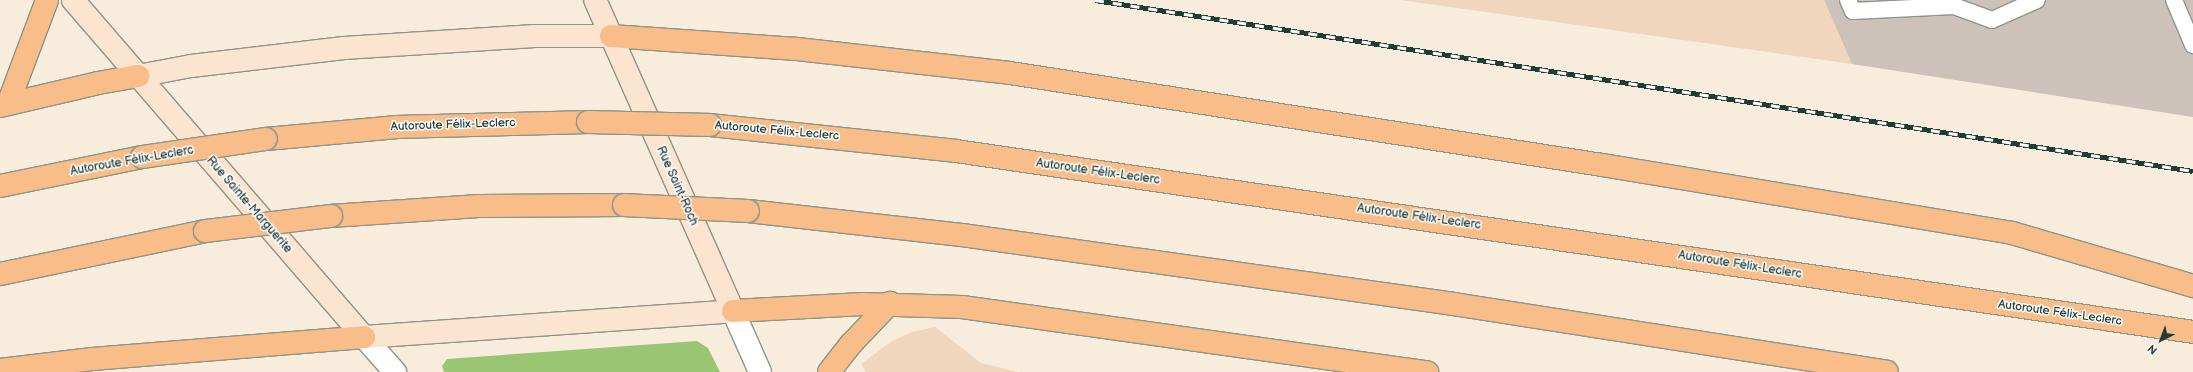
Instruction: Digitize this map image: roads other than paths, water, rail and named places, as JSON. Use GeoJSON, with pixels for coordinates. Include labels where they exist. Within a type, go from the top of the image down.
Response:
{"type":"FeatureCollection","features":[{"type":"Feature","properties":{"kind":"highway"},"geometry":{"type":"LineString","coordinates":[[4,105],[47,0]]}},
{"type":"Feature","properties":{"kind":"highway"},"geometry":{"type":"LineString","coordinates":[[611,36],[797,49],[1018,74],[1595,163],[2012,233],[2193,286]]}},
{"type":"Feature","properties":{"kind":"highway"},"geometry":{"type":"LineString","coordinates":[[4,105],[138,76]]}},
{"type":"Feature","properties":{"kind":"highway","name":"Autoroute Félix-Leclerc"},"geometry":{"type":"LineString","coordinates":[[0,186],[142,157],[266,139],[397,127],[588,122],[710,125],[817,134],[956,151],[1434,219],[2193,332]]}},
{"type":"Feature","properties":{"kind":"highway"},"geometry":{"type":"LineString","coordinates":[[0,274],[205,231],[331,216],[479,206],[624,205],[748,211],[938,232],[1149,261],[1446,303],[1887,372]]}},
{"type":"Feature","properties":{"kind":"highway"},"geometry":{"type":"LineString","coordinates":[[733,311],[890,304],[989,310],[1427,372]]}},
{"type":"Feature","properties":{"kind":"highway"},"geometry":{"type":"LineString","coordinates":[[829,372],[851,344],[890,304]]}},
{"type":"Feature","properties":{"kind":"highway"},"geometry":{"type":"LineString","coordinates":[[0,370],[92,359],[364,337]]}},
{"type":"Feature","properties":{"kind":"main road","name":"Rue Sainte-Marguerite"},"geometry":{"type":"LineString","coordinates":[[73,0],[364,337]]}},
{"type":"Feature","properties":{"kind":"main road","name":"Rue Saint-Roch"},"geometry":{"type":"LineString","coordinates":[[595,0],[733,311]]}},
{"type":"Feature","properties":{"kind":"main road"},"geometry":{"type":"LineString","coordinates":[[138,76],[191,66],[344,48],[535,36],[611,36]]}},
{"type":"Feature","properties":{"kind":"main road"},"geometry":{"type":"LineString","coordinates":[[364,337],[733,311]]}},
{"type":"Feature","properties":{"kind":"street","name":"Rue Saint-Roch"},"geometry":{"type":"LineString","coordinates":[[733,311],[760,372]]}},
{"type":"Feature","properties":{"kind":"street","name":"Rue Sainte-Marguerite"},"geometry":{"type":"LineString","coordinates":[[364,337],[395,372]]}},
{"type":"Feature","properties":{"kind":"lane"},"geometry":{"type":"LineString","coordinates":[[1848,0],[1853,11],[1952,3],[1992,20],[2037,0]]}},
{"type":"Feature","properties":{"kind":"lane"},"geometry":{"type":"LineString","coordinates":[[2174,0],[2193,45]]}},
{"type":"Feature","properties":{"kind":"railway"},"geometry":{"type":"LineString","coordinates":[[1095,0],[2193,171]]}}]}
